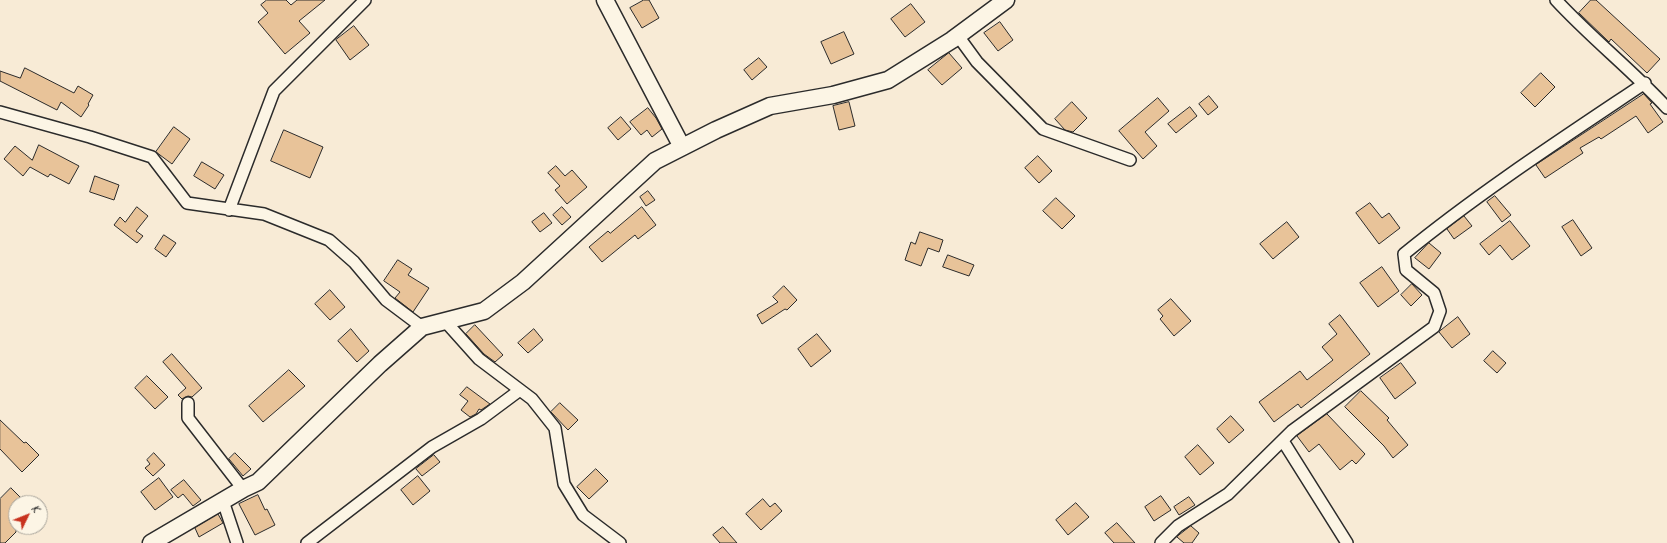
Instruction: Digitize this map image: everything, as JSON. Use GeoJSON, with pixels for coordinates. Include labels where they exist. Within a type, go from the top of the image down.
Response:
{"type":"FeatureCollection","features":[{"type":"Feature","properties":{"kind":"street"},"geometry":{"type":"LineString","coordinates":[[229,210],[274,91],[365,0]]}},
{"type":"Feature","properties":{"kind":"street"},"geometry":{"type":"LineString","coordinates":[[606,0],[682,147]]}},
{"type":"Feature","properties":{"kind":"street"},"geometry":{"type":"LineString","coordinates":[[151,543],[243,489],[258,482],[374,369],[422,327],[484,311],[523,282],[654,161],[716,130],[770,106],[833,95],[888,80],[958,36],[1006,0]]}},
{"type":"Feature","properties":{"kind":"street"},"geometry":{"type":"LineString","coordinates":[[1556,0],[1569,14],[1645,83],[1667,108]]}},
{"type":"Feature","properties":{"kind":"street"},"geometry":{"type":"LineString","coordinates":[[958,36],[977,62],[1043,130],[1130,160]]}},
{"type":"Feature","properties":{"kind":"street"},"geometry":{"type":"LineString","coordinates":[[1161,543],[1178,526],[1228,494],[1292,431],[1434,327],[1440,312],[1434,293],[1406,270],[1404,254],[1444,222],[1645,83]]}},
{"type":"Feature","properties":{"kind":"street"},"geometry":{"type":"LineString","coordinates":[[0,112],[90,137],[152,157],[187,203],[264,214],[329,240],[354,262],[386,300],[422,327]]}},
{"type":"Feature","properties":{"kind":"street"},"geometry":{"type":"LineString","coordinates":[[445,321],[479,359],[532,399],[555,428],[564,484],[583,515],[620,543]]}},
{"type":"Feature","properties":{"kind":"street"},"geometry":{"type":"LineString","coordinates":[[307,543],[432,448],[481,419],[520,390]]}},
{"type":"Feature","properties":{"kind":"street"},"geometry":{"type":"LineString","coordinates":[[188,403],[188,418],[243,489]]}},
{"type":"Feature","properties":{"kind":"street"},"geometry":{"type":"LineString","coordinates":[[1283,441],[1347,543]]}},
{"type":"Feature","properties":{"kind":"street"},"geometry":{"type":"LineString","coordinates":[[223,501],[237,543]]}},
{"type":"Feature","properties":{"kind":"building"},"geometry":{"type":"Polygon","coordinates":[[[267,0],[286,0],[291,5],[297,0],[325,0],[299,21],[310,33],[285,54],[258,22],[268,13],[261,5],[267,0]]]}},
{"type":"Feature","properties":{"kind":"building"},"geometry":{"type":"Polygon","coordinates":[[[644,0],[649,0],[659,18],[642,28],[630,8],[644,0]]]}},
{"type":"Feature","properties":{"kind":"building"},"geometry":{"type":"Polygon","coordinates":[[[1591,0],[1596,0],[1660,59],[1647,73],[1611,39],[1609,42],[1579,13],[1591,0]]]}},
{"type":"Feature","properties":{"kind":"building"},"geometry":{"type":"Polygon","coordinates":[[[911,4],[925,22],[905,37],[891,19],[911,4]]]}},
{"type":"Feature","properties":{"kind":"building"},"geometry":{"type":"Polygon","coordinates":[[[1000,22],[1013,40],[998,51],[984,33],[1000,22]]]}},
{"type":"Feature","properties":{"kind":"building"},"geometry":{"type":"Polygon","coordinates":[[[354,26],[369,45],[350,60],[336,40],[354,26]]]}},
{"type":"Feature","properties":{"kind":"building"},"geometry":{"type":"Polygon","coordinates":[[[844,32],[854,54],[831,64],[821,42],[844,32]]]}},
{"type":"Feature","properties":{"kind":"building"},"geometry":{"type":"Polygon","coordinates":[[[949,53],[962,68],[942,85],[928,70],[949,53]]]}},
{"type":"Feature","properties":{"kind":"building"},"geometry":{"type":"Polygon","coordinates":[[[759,58],[767,67],[752,80],[744,70],[759,58]]]}},
{"type":"Feature","properties":{"kind":"building"},"geometry":{"type":"Polygon","coordinates":[[[25,68],[74,93],[78,86],[93,95],[88,104],[89,105],[81,117],[61,102],[57,110],[0,81],[0,71],[20,78],[25,68]]]}},
{"type":"Feature","properties":{"kind":"building"},"geometry":{"type":"Polygon","coordinates":[[[1541,73],[1555,87],[1535,107],[1521,93],[1541,73]]]}},
{"type":"Feature","properties":{"kind":"building"},"geometry":{"type":"Polygon","coordinates":[[[1644,94],[1652,103],[1650,104],[1663,122],[1648,133],[1636,116],[1601,139],[1599,137],[1580,148],[1583,153],[1545,178],[1536,165],[1644,94]]]}},
{"type":"Feature","properties":{"kind":"building"},"geometry":{"type":"Polygon","coordinates":[[[1209,96],[1218,107],[1208,115],[1199,104],[1209,96]]]}},
{"type":"Feature","properties":{"kind":"building"},"geometry":{"type":"Polygon","coordinates":[[[1158,98],[1169,111],[1145,132],[1157,146],[1143,159],[1119,131],[1158,98]]]}},
{"type":"Feature","properties":{"kind":"building"},"geometry":{"type":"Polygon","coordinates":[[[849,102],[855,126],[839,130],[833,106],[849,102]]]}},
{"type":"Feature","properties":{"kind":"building"},"geometry":{"type":"Polygon","coordinates":[[[1072,102],[1087,118],[1073,132],[1065,130],[1055,119],[1072,102]]]}},
{"type":"Feature","properties":{"kind":"building"},"geometry":{"type":"Polygon","coordinates":[[[1190,107],[1197,116],[1176,133],[1168,124],[1190,107]]]}},
{"type":"Feature","properties":{"kind":"building"},"geometry":{"type":"Polygon","coordinates":[[[648,108],[662,129],[652,137],[647,130],[641,135],[630,122],[648,108]]]}},
{"type":"Feature","properties":{"kind":"building"},"geometry":{"type":"Polygon","coordinates":[[[621,117],[631,129],[618,140],[608,128],[621,117]]]}},
{"type":"Feature","properties":{"kind":"building"},"geometry":{"type":"Polygon","coordinates":[[[174,127],[190,139],[172,164],[156,152],[174,127]]]}},
{"type":"Feature","properties":{"kind":"building"},"geometry":{"type":"Polygon","coordinates":[[[284,130],[323,147],[310,178],[271,161],[284,130]]]}},
{"type":"Feature","properties":{"kind":"building"},"geometry":{"type":"Polygon","coordinates":[[[39,145],[79,166],[69,184],[50,174],[48,177],[30,167],[23,176],[4,159],[15,146],[32,160],[39,145]]]}},
{"type":"Feature","properties":{"kind":"building"},"geometry":{"type":"Polygon","coordinates":[[[1038,156],[1052,171],[1039,183],[1025,168],[1038,156]]]}},
{"type":"Feature","properties":{"kind":"building"},"geometry":{"type":"Polygon","coordinates":[[[202,162],[224,175],[215,189],[194,176],[202,162]]]}},
{"type":"Feature","properties":{"kind":"building"},"geometry":{"type":"Polygon","coordinates":[[[556,166],[565,176],[572,170],[587,187],[567,204],[555,190],[560,186],[548,173],[556,166]]]}},
{"type":"Feature","properties":{"kind":"building"},"geometry":{"type":"Polygon","coordinates":[[[95,176],[119,185],[114,200],[90,192],[95,176]]]}},
{"type":"Feature","properties":{"kind":"building"},"geometry":{"type":"Polygon","coordinates":[[[648,191],[655,200],[646,206],[640,197],[648,191]]]}},
{"type":"Feature","properties":{"kind":"building"},"geometry":{"type":"Polygon","coordinates":[[[1495,196],[1511,215],[1502,222],[1487,202],[1495,196]]]}},
{"type":"Feature","properties":{"kind":"building"},"geometry":{"type":"Polygon","coordinates":[[[1056,198],[1075,216],[1062,229],[1043,211],[1056,198]]]}},
{"type":"Feature","properties":{"kind":"building"},"geometry":{"type":"Polygon","coordinates":[[[1370,203],[1382,218],[1389,213],[1400,228],[1379,244],[1356,213],[1370,203]]]}},
{"type":"Feature","properties":{"kind":"building"},"geometry":{"type":"Polygon","coordinates":[[[137,207],[148,216],[136,231],[143,236],[137,243],[114,225],[120,217],[125,222],[137,207]]]}},
{"type":"Feature","properties":{"kind":"building"},"geometry":{"type":"Polygon","coordinates":[[[562,207],[571,217],[562,225],[553,215],[562,207]]]}},
{"type":"Feature","properties":{"kind":"building"},"geometry":{"type":"Polygon","coordinates":[[[642,207],[656,225],[638,239],[635,235],[602,262],[589,247],[608,231],[610,233],[642,207]]]}},
{"type":"Feature","properties":{"kind":"building"},"geometry":{"type":"Polygon","coordinates":[[[544,213],[552,223],[540,232],[532,222],[544,213]]]}},
{"type":"Feature","properties":{"kind":"building"},"geometry":{"type":"Polygon","coordinates":[[[1464,216],[1472,226],[1454,239],[1447,229],[1464,216]]]}},
{"type":"Feature","properties":{"kind":"building"},"geometry":{"type":"Polygon","coordinates":[[[1573,220],[1592,248],[1581,256],[1562,227],[1573,220]]]}},
{"type":"Feature","properties":{"kind":"building"},"geometry":{"type":"Polygon","coordinates":[[[1510,221],[1530,246],[1512,260],[1500,245],[1489,255],[1480,244],[1510,221]]]}},
{"type":"Feature","properties":{"kind":"building"},"geometry":{"type":"Polygon","coordinates":[[[1287,222],[1299,237],[1273,259],[1260,244],[1287,222]]]}},
{"type":"Feature","properties":{"kind":"building"},"geometry":{"type":"Polygon","coordinates":[[[920,232],[943,240],[939,252],[928,248],[921,266],[905,260],[911,242],[915,244],[920,232]]]}},
{"type":"Feature","properties":{"kind":"building"},"geometry":{"type":"Polygon","coordinates":[[[164,235],[176,243],[166,257],[155,249],[164,235]]]}},
{"type":"Feature","properties":{"kind":"building"},"geometry":{"type":"Polygon","coordinates":[[[1429,243],[1441,253],[1429,269],[1415,258],[1429,243]]]}},
{"type":"Feature","properties":{"kind":"building"},"geometry":{"type":"Polygon","coordinates":[[[948,255],[974,265],[969,276],[943,267],[948,255]]]}},
{"type":"Feature","properties":{"kind":"building"},"geometry":{"type":"Polygon","coordinates":[[[398,260],[412,269],[408,275],[429,288],[413,312],[395,298],[400,292],[384,281],[398,260]]]}},
{"type":"Feature","properties":{"kind":"building"},"geometry":{"type":"Polygon","coordinates":[[[1382,267],[1399,291],[1378,307],[1360,283],[1382,267]]]}},
{"type":"Feature","properties":{"kind":"building"},"geometry":{"type":"Polygon","coordinates":[[[1412,284],[1422,295],[1411,306],[1401,295],[1412,284]]]}},
{"type":"Feature","properties":{"kind":"building"},"geometry":{"type":"Polygon","coordinates":[[[784,286],[797,300],[787,310],[785,309],[762,324],[757,315],[778,302],[773,297],[784,286]]]}},
{"type":"Feature","properties":{"kind":"building"},"geometry":{"type":"Polygon","coordinates":[[[330,290],[345,307],[330,320],[315,304],[330,290]]]}},
{"type":"Feature","properties":{"kind":"building"},"geometry":{"type":"Polygon","coordinates":[[[1171,299],[1191,321],[1174,336],[1160,319],[1163,316],[1158,310],[1171,299]]]}},
{"type":"Feature","properties":{"kind":"building"},"geometry":{"type":"Polygon","coordinates":[[[1340,315],[1370,354],[1301,408],[1298,404],[1274,422],[1259,402],[1300,371],[1307,380],[1333,360],[1322,347],[1337,334],[1329,324],[1340,315]]]}},
{"type":"Feature","properties":{"kind":"building"},"geometry":{"type":"Polygon","coordinates":[[[1458,317],[1470,334],[1452,348],[1439,332],[1458,317]]]}},
{"type":"Feature","properties":{"kind":"building"},"geometry":{"type":"Polygon","coordinates":[[[475,325],[503,355],[495,362],[484,354],[466,334],[475,325]]]}},
{"type":"Feature","properties":{"kind":"building"},"geometry":{"type":"Polygon","coordinates":[[[351,329],[369,351],[357,362],[338,341],[351,329]]]}},
{"type":"Feature","properties":{"kind":"building"},"geometry":{"type":"Polygon","coordinates":[[[534,329],[543,340],[528,353],[518,343],[534,329]]]}},
{"type":"Feature","properties":{"kind":"building"},"geometry":{"type":"Polygon","coordinates":[[[817,334],[831,351],[811,367],[798,349],[817,334]]]}},
{"type":"Feature","properties":{"kind":"building"},"geometry":{"type":"Polygon","coordinates":[[[1493,351],[1506,363],[1497,373],[1484,361],[1493,351]]]}},
{"type":"Feature","properties":{"kind":"building"},"geometry":{"type":"Polygon","coordinates":[[[172,354],[202,388],[192,397],[188,396],[182,399],[178,395],[186,388],[163,362],[172,354]]]}},
{"type":"Feature","properties":{"kind":"building"},"geometry":{"type":"Polygon","coordinates":[[[1401,363],[1416,383],[1395,399],[1380,378],[1401,363]]]}},
{"type":"Feature","properties":{"kind":"building"},"geometry":{"type":"Polygon","coordinates":[[[289,370],[305,386],[263,422],[249,406],[289,370]]]}},
{"type":"Feature","properties":{"kind":"building"},"geometry":{"type":"Polygon","coordinates":[[[147,376],[168,397],[155,409],[135,388],[147,376]]]}},
{"type":"Feature","properties":{"kind":"building"},"geometry":{"type":"Polygon","coordinates":[[[467,387],[490,404],[481,410],[479,409],[476,414],[470,417],[461,410],[468,401],[460,395],[467,387]]]}},
{"type":"Feature","properties":{"kind":"building"},"geometry":{"type":"Polygon","coordinates":[[[1361,391],[1389,418],[1387,420],[1408,445],[1393,458],[1384,446],[1345,407],[1361,391]]]}},
{"type":"Feature","properties":{"kind":"building"},"geometry":{"type":"Polygon","coordinates":[[[560,403],[578,420],[568,430],[551,412],[560,403]]]}},
{"type":"Feature","properties":{"kind":"building"},"geometry":{"type":"Polygon","coordinates":[[[1327,414],[1365,454],[1356,464],[1352,460],[1340,470],[1319,444],[1309,452],[1297,436],[1327,414]]]}},
{"type":"Feature","properties":{"kind":"building"},"geometry":{"type":"Polygon","coordinates":[[[1231,416],[1244,430],[1229,443],[1217,429],[1231,416]]]}},
{"type":"Feature","properties":{"kind":"building"},"geometry":{"type":"Polygon","coordinates":[[[0,420],[39,455],[22,472],[0,449],[0,420]]]}},
{"type":"Feature","properties":{"kind":"building"},"geometry":{"type":"Polygon","coordinates":[[[1198,445],[1214,463],[1200,475],[1185,457],[1198,445]]]}},
{"type":"Feature","properties":{"kind":"building"},"geometry":{"type":"Polygon","coordinates":[[[154,453],[165,465],[153,476],[145,468],[150,464],[147,460],[154,453]]]}},
{"type":"Feature","properties":{"kind":"building"},"geometry":{"type":"Polygon","coordinates":[[[235,453],[251,469],[243,476],[229,459],[235,453]]]}},
{"type":"Feature","properties":{"kind":"building"},"geometry":{"type":"Polygon","coordinates":[[[434,455],[440,462],[422,476],[416,469],[434,455]]]}},
{"type":"Feature","properties":{"kind":"building"},"geometry":{"type":"Polygon","coordinates":[[[596,469],[608,481],[589,499],[577,487],[596,469]]]}},
{"type":"Feature","properties":{"kind":"building"},"geometry":{"type":"Polygon","coordinates":[[[418,476],[430,491],[413,505],[401,490],[418,476]]]}},
{"type":"Feature","properties":{"kind":"building"},"geometry":{"type":"Polygon","coordinates":[[[159,478],[173,497],[155,510],[141,492],[159,478]]]}},
{"type":"Feature","properties":{"kind":"building"},"geometry":{"type":"Polygon","coordinates":[[[184,480],[201,500],[193,506],[183,494],[178,498],[171,490],[184,480]]]}},
{"type":"Feature","properties":{"kind":"building"},"geometry":{"type":"Polygon","coordinates":[[[11,488],[18,495],[8,495],[8,535],[13,535],[5,543],[0,543],[0,499],[11,488]]]}},
{"type":"Feature","properties":{"kind":"building"},"geometry":{"type":"Polygon","coordinates":[[[258,495],[265,510],[267,509],[275,525],[255,535],[239,504],[258,495]]]}},
{"type":"Feature","properties":{"kind":"building"},"geometry":{"type":"Polygon","coordinates":[[[1161,496],[1171,510],[1154,521],[1145,507],[1161,496]]]}},
{"type":"Feature","properties":{"kind":"building"},"geometry":{"type":"Polygon","coordinates":[[[1189,497],[1195,505],[1179,515],[1174,507],[1189,497]]]}},
{"type":"Feature","properties":{"kind":"building"},"geometry":{"type":"Polygon","coordinates":[[[763,499],[770,507],[775,503],[782,511],[761,530],[746,514],[763,499]]]}},
{"type":"Feature","properties":{"kind":"building"},"geometry":{"type":"Polygon","coordinates":[[[1076,503],[1089,517],[1068,535],[1056,520],[1076,503]]]}},
{"type":"Feature","properties":{"kind":"building"},"geometry":{"type":"Polygon","coordinates":[[[218,514],[223,523],[199,537],[195,528],[218,514]]]}},
{"type":"Feature","properties":{"kind":"building"},"geometry":{"type":"Polygon","coordinates":[[[1117,523],[1135,543],[1114,543],[1105,533],[1117,523]]]}},
{"type":"Feature","properties":{"kind":"building"},"geometry":{"type":"Polygon","coordinates":[[[1191,526],[1199,533],[1192,543],[1184,543],[1177,537],[1191,526]]]}},
{"type":"Feature","properties":{"kind":"building"},"geometry":{"type":"Polygon","coordinates":[[[723,527],[737,543],[720,543],[713,535],[723,527]]]}}]}
